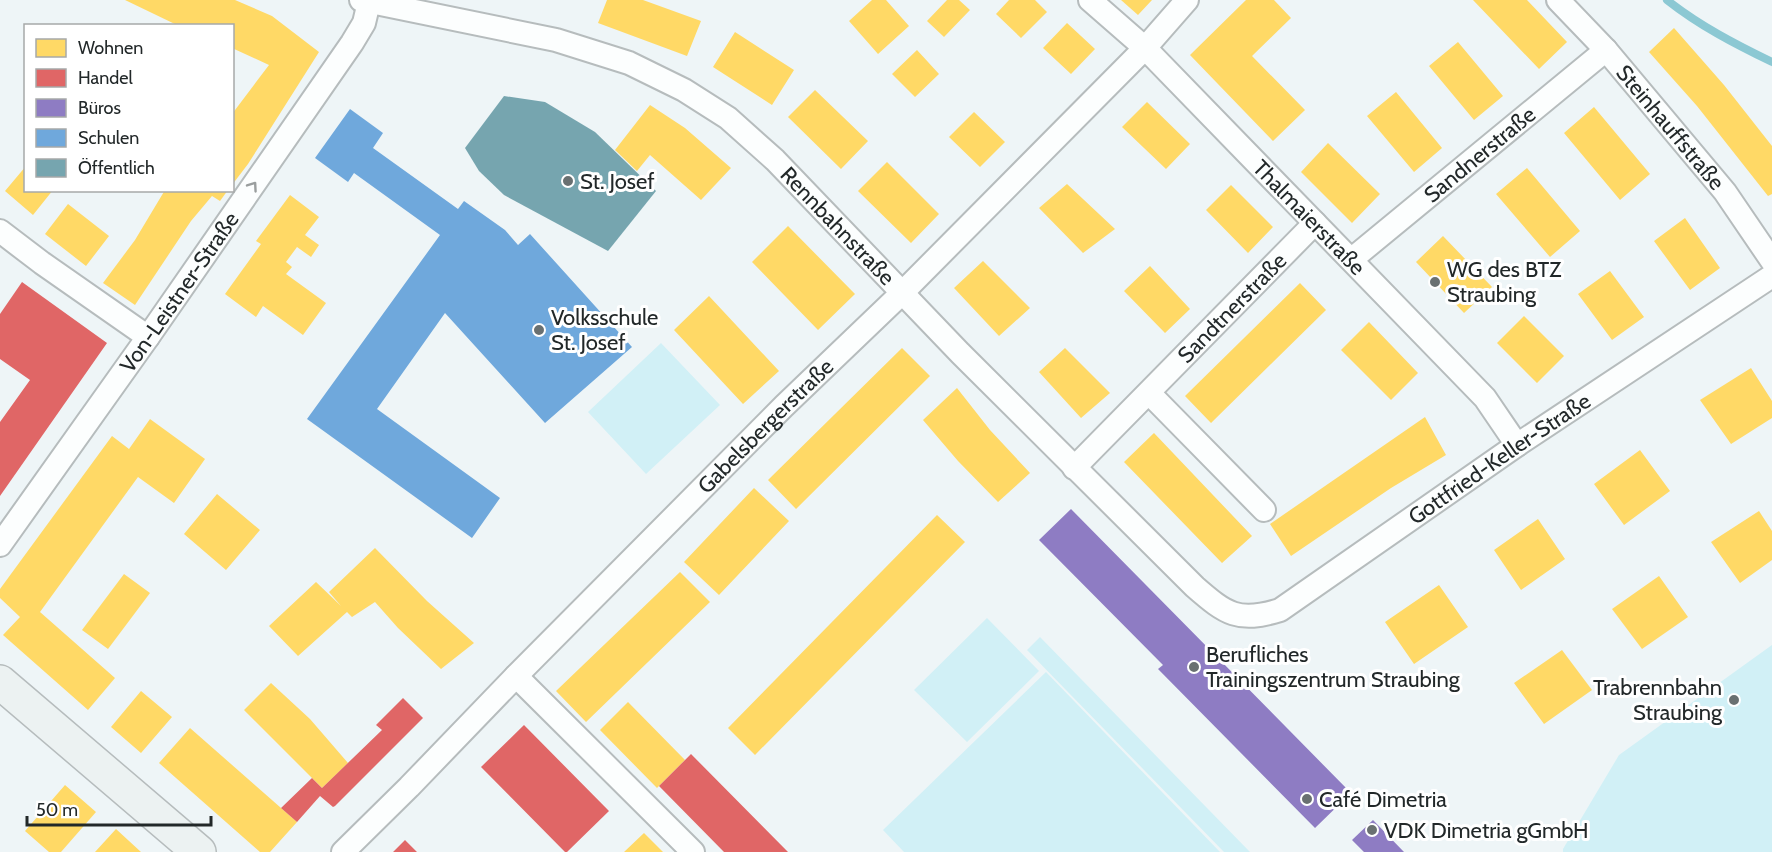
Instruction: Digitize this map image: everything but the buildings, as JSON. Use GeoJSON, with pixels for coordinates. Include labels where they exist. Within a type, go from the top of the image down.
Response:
{"type":"FeatureCollection","features":[{"type":"Feature","properties":{"kind":"street","name":"Thalmaierstraße"},"geometry":{"type":"LineString","coordinates":[[1090,0],[1145,48],[1352,259],[1485,398],[1517,445]]}},
{"type":"Feature","properties":{"kind":"street","name":"Gabelsbergerstraße"},"geometry":{"type":"LineString","coordinates":[[343,852],[784,406],[902,293],[1145,48],[1187,0]]}},
{"type":"Feature","properties":{"kind":"street","name":"Steinhauffstraße"},"geometry":{"type":"LineString","coordinates":[[1558,0],[1606,50],[1725,192],[1772,261]]}},
{"type":"Feature","properties":{"kind":"street","name":"Rennbahnstraße"},"geometry":{"type":"LineString","coordinates":[[365,1],[555,40],[629,63],[684,90],[728,118],[775,160],[1074,468],[1195,587],[1221,609]]}},
{"type":"Feature","properties":{"kind":"street","name":"Von-Leistner-Straße"},"geometry":{"type":"LineString","coordinates":[[0,545],[352,44],[364,23],[365,1]]}},
{"type":"Feature","properties":{"kind":"street","name":"Sandnerstraße"},"geometry":{"type":"LineString","coordinates":[[1352,259],[1606,50]]}},
{"type":"Feature","properties":{"kind":"street","name":"Sandtnerstraße"},"geometry":{"type":"LineString","coordinates":[[1074,468],[1315,223]]}},
{"type":"Feature","properties":{"kind":"street"},"geometry":{"type":"LineString","coordinates":[[0,231],[148,337]]}},
{"type":"Feature","properties":{"kind":"street","name":"Gottfried-Keller-Straße"},"geometry":{"type":"LineString","coordinates":[[1221,609],[1239,615],[1262,616],[1280,610],[1517,445],[1772,276]]}},
{"type":"Feature","properties":{"kind":"street"},"geometry":{"type":"LineString","coordinates":[[1149,393],[1264,510]]}},
{"type":"Feature","properties":{"kind":"street"},"geometry":{"type":"LineString","coordinates":[[516,676],[693,852]]}},
{"type":"Feature","properties":{"kind":"street"},"geometry":{"type":"LineString","coordinates":[[0,682],[199,852]]}},
{"type":"Feature","properties":{"kind":"shaded area"},"geometry":{"type":"Polygon","coordinates":[[[661,343],[720,405],[646,474],[588,412],[661,343]]]}},
{"type":"Feature","properties":{"kind":"shaded area"},"geometry":{"type":"Polygon","coordinates":[[[987,618],[1039,671],[967,742],[914,690],[987,618]]]}},
{"type":"Feature","properties":{"kind":"shaded area"},"geometry":{"type":"Polygon","coordinates":[[[1040,637],[1250,852],[1224,852],[1027,650],[1040,637]]]}},
{"type":"Feature","properties":{"kind":"shaded area","name":"Trabrennbahn Straubing"},"geometry":{"type":"Polygon","coordinates":[[[1772,645],[1772,852],[1563,852],[1619,755],[1772,645]]]}},
{"type":"Feature","properties":{"kind":"shaded area"},"geometry":{"type":"Polygon","coordinates":[[[1046,672],[1220,852],[904,852],[883,830],[1046,672]]]}},
{"type":"Feature","properties":{"kind":"waterway"},"geometry":{"type":"LineString","coordinates":[[1667,0],[1718,34],[1772,62]]}},
{"type":"Feature","properties":{"kind":"place","name":"St. Josef"},"geometry":{"type":"Point","coordinates":[568,181]}},
{"type":"Feature","properties":{"kind":"place","name":"WG des BTZ Straubing"},"geometry":{"type":"Point","coordinates":[1435,282]}},
{"type":"Feature","properties":{"kind":"place","name":"Volksschule St. Josef"},"geometry":{"type":"Point","coordinates":[539,330]}},
{"type":"Feature","properties":{"kind":"place","name":"Berufliches Trainingszentrum Straubing"},"geometry":{"type":"Point","coordinates":[1194,667]}},
{"type":"Feature","properties":{"kind":"place","name":"Trabrennbahn Straubing"},"geometry":{"type":"Point","coordinates":[1734,700]}},
{"type":"Feature","properties":{"kind":"place","name":"Café Dimetria"},"geometry":{"type":"Point","coordinates":[1307,799]}},
{"type":"Feature","properties":{"kind":"place","name":"VDK Dimetria gGmbH"},"geometry":{"type":"Point","coordinates":[1372,830]}}]}
